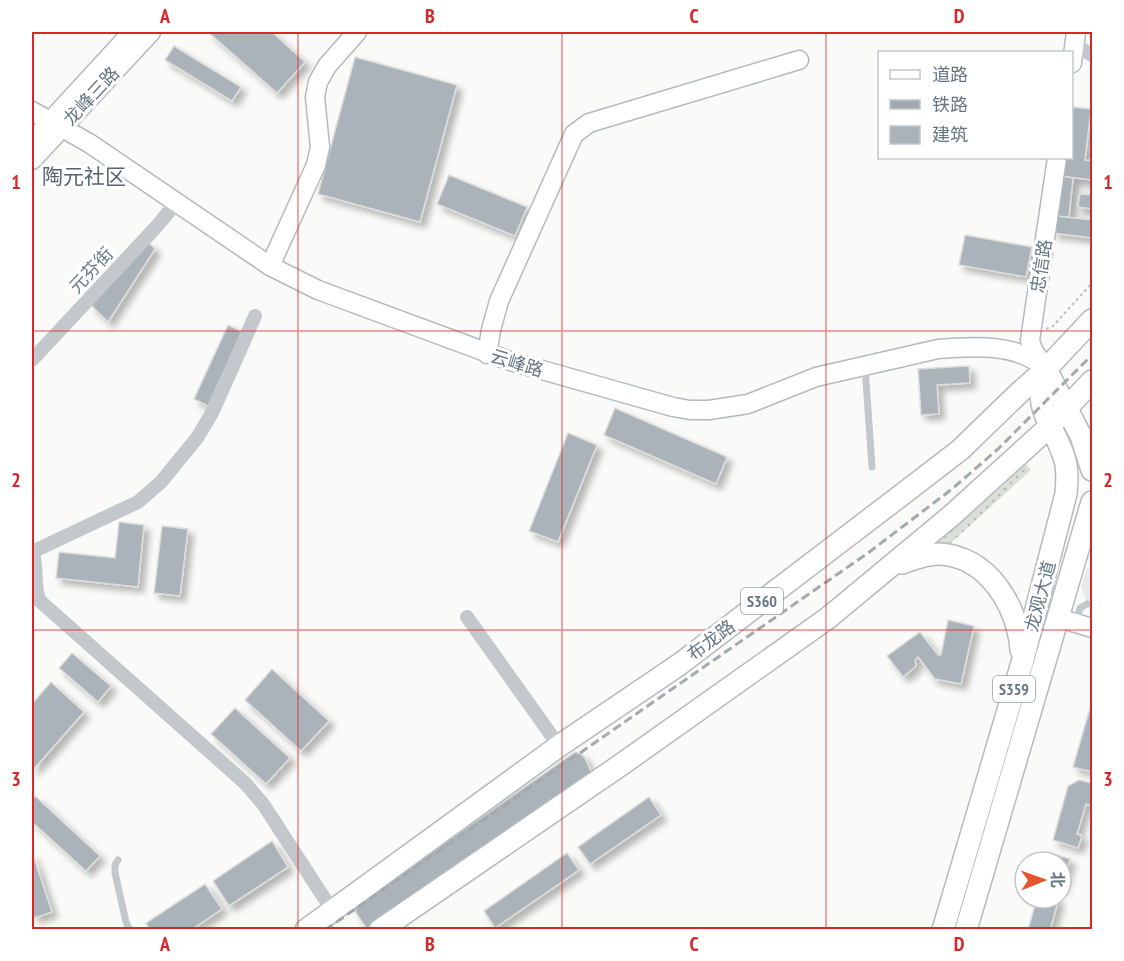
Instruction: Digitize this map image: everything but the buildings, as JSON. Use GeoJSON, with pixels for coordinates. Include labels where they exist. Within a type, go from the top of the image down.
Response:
{"type":"FeatureCollection","features":[{"type":"Feature","properties":{"kind":"main road","name":"布龙路"},"geometry":{"type":"LineString","coordinates":[[306,930],[559,746],[680,664],[960,450],[1046,369],[1092,320]]}},
{"type":"Feature","properties":{"kind":"main road"},"geometry":{"type":"LineString","coordinates":[[1046,369],[1084,444],[1092,470]]}},
{"type":"Feature","properties":{"kind":"main road","name":"龙观大道"},"geometry":{"type":"LineString","coordinates":[[943,930],[1022,663],[1066,494],[1068,472],[1049,427],[1041,394],[1046,369]]}},
{"type":"Feature","properties":{"kind":"main road"},"geometry":{"type":"LineString","coordinates":[[380,930],[828,618],[893,566],[1049,427],[1092,381]]}},
{"type":"Feature","properties":{"kind":"main road","name":"龙观大道"},"geometry":{"type":"LineString","coordinates":[[966,930],[1076,623],[1092,503]]}},
{"type":"Feature","properties":{"kind":"main road"},"geometry":{"type":"LineString","coordinates":[[893,566],[926,555],[938,554],[966,561],[984,573],[1000,591],[1012,610],[1019,632],[1022,663]]}},
{"type":"Feature","properties":{"kind":"street","name":"龙峰三路"},"geometry":{"type":"LineString","coordinates":[[32,160],[55,125],[132,32]]}},
{"type":"Feature","properties":{"kind":"street","name":"龙峰三路"},"geometry":{"type":"LineString","coordinates":[[32,141],[55,125],[151,32]]}},
{"type":"Feature","properties":{"kind":"street"},"geometry":{"type":"LineString","coordinates":[[270,266],[316,165],[320,147],[315,97],[318,82],[327,66],[357,32]]}},
{"type":"Feature","properties":{"kind":"street"},"geometry":{"type":"LineString","coordinates":[[1075,38],[1092,55]]}},
{"type":"Feature","properties":{"kind":"street"},"geometry":{"type":"LineString","coordinates":[[487,354],[499,301],[574,134],[590,123],[799,60]]}},
{"type":"Feature","properties":{"kind":"street","name":"云峰路"},"geometry":{"type":"LineString","coordinates":[[32,111],[89,143],[270,266],[318,290],[487,354],[690,410],[726,409],[748,405],[816,377],[864,364],[958,348],[996,349],[1023,353],[1046,369]]}},
{"type":"Feature","properties":{"kind":"street","name":"忠信路"},"geometry":{"type":"LineString","coordinates":[[1046,369],[1033,350],[1030,340],[1057,159]]}},
{"type":"Feature","properties":{"kind":"street","name":"元芬街"},"geometry":{"type":"LineString","coordinates":[[32,360],[158,226],[176,203]]}},
{"type":"Feature","properties":{"kind":"street"},"geometry":{"type":"LineString","coordinates":[[255,316],[212,413],[197,438],[156,487],[138,502],[32,552],[36,564],[36,592],[40,601],[245,783],[263,804],[332,910]]}},
{"type":"Feature","properties":{"kind":"street"},"geometry":{"type":"LineString","coordinates":[[467,617],[559,746]]}},
{"type":"Feature","properties":{"kind":"lane"},"geometry":{"type":"LineString","coordinates":[[864,364],[872,468]]}},
{"type":"Feature","properties":{"kind":"lane"},"geometry":{"type":"LineString","coordinates":[[1076,623],[1080,608],[1088,604]]}},
{"type":"Feature","properties":{"kind":"lane"},"geometry":{"type":"LineString","coordinates":[[118,860],[115,873],[126,922],[130,930]]}},
{"type":"Feature","properties":{"kind":"path"},"geometry":{"type":"LineString","coordinates":[[1042,331],[1053,326],[1092,283]]}},
{"type":"Feature","properties":{"kind":"shaded area"},"geometry":{"type":"Polygon","coordinates":[[[1073,107],[1091,109],[1086,152],[1092,153],[1092,238],[1053,233],[1063,159],[1073,159],[1073,107]]]}},
{"type":"Feature","properties":{"kind":"shaded area"},"geometry":{"type":"Polygon","coordinates":[[[1026,464],[1031,470],[941,552],[930,550],[1026,464]]]}},
{"type":"Feature","properties":{"kind":"shaded area"},"geometry":{"type":"Polygon","coordinates":[[[1087,568],[1092,569],[1092,615],[1081,587],[1087,568]]]}},
{"type":"Feature","properties":{"kind":"railway"},"geometry":{"type":"LineString","coordinates":[[325,930],[868,553],[952,489],[998,449],[1092,355]]}},
{"type":"Feature","properties":{"kind":"district","name":"陶元社区"},"geometry":{"type":"Point","coordinates":[84,176]}}]}
